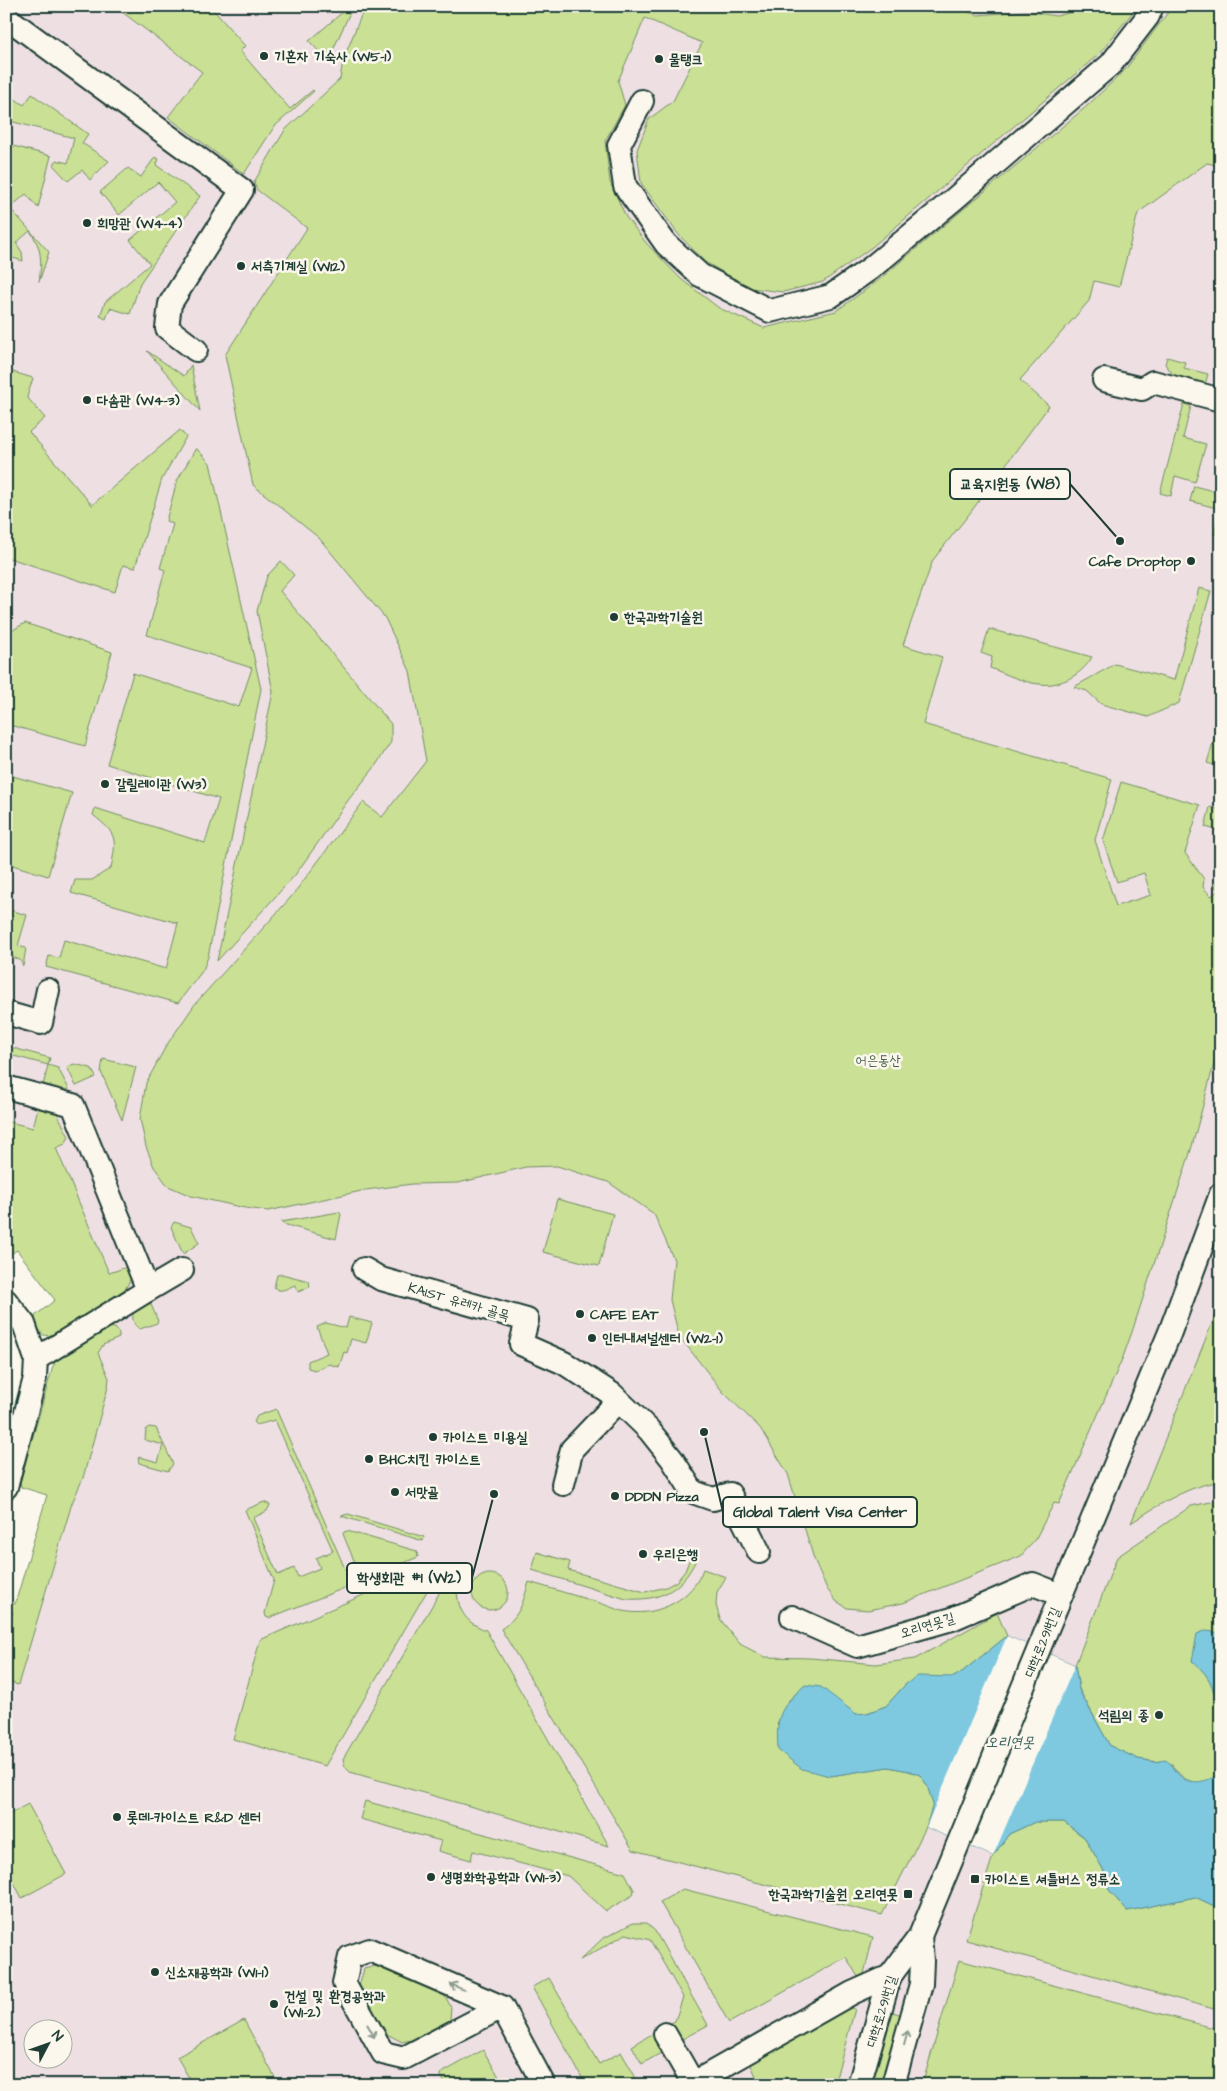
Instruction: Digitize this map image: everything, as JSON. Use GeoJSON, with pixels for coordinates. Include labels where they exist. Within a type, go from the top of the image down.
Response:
{"type":"FeatureCollection","features":[{"type":"Feature","properties":{"kind":"street"},"geometry":{"type":"LineString","coordinates":[[642,101],[619,146],[625,186],[666,244],[700,275],[770,311],[831,296],[871,268],[1111,64],[1148,16],[1152,6]]}},
{"type":"Feature","properties":{"kind":"street"},"geometry":{"type":"LineString","coordinates":[[6,17],[242,190],[170,304],[167,328],[196,350]]}},
{"type":"Feature","properties":{"kind":"street"},"geometry":{"type":"LineString","coordinates":[[1104,380],[1142,389],[1154,382],[1221,400]]}},
{"type":"Feature","properties":{"kind":"street"},"geometry":{"type":"LineString","coordinates":[[6,1013],[41,1023],[48,990]]}},
{"type":"Feature","properties":{"kind":"street"},"geometry":{"type":"LineString","coordinates":[[6,1087],[73,1106],[148,1290]]}},
{"type":"Feature","properties":{"kind":"street","name":"대학로291번길"},"geometry":{"type":"LineString","coordinates":[[859,2085],[890,1976],[920,1936],[1170,1332],[1221,1194]]}},
{"type":"Feature","properties":{"kind":"street"},"geometry":{"type":"LineString","coordinates":[[36,1359],[182,1270]]}},
{"type":"Feature","properties":{"kind":"street","name":"KAIST 유레카 골목"},"geometry":{"type":"LineString","coordinates":[[368,1276],[527,1320],[521,1344],[564,1363],[612,1394],[618,1401]]}},
{"type":"Feature","properties":{"kind":"street"},"geometry":{"type":"LineString","coordinates":[[6,1302],[24,1324],[36,1359],[32,1388],[6,1486]]}},
{"type":"Feature","properties":{"kind":"street"},"geometry":{"type":"LineString","coordinates":[[563,1484],[572,1449],[618,1401],[672,1459],[693,1492],[713,1499],[730,1494],[759,1552]]}},
{"type":"Feature","properties":{"kind":"street","name":"오리연못길"},"geometry":{"type":"LineString","coordinates":[[792,1617],[857,1646],[952,1619],[1033,1584],[1061,1595]]}},
{"type":"Feature","properties":{"kind":"street"},"geometry":{"type":"LineString","coordinates":[[893,2085],[920,1984],[922,1961],[920,1936]]}},
{"type":"Feature","properties":{"kind":"street"},"geometry":{"type":"LineString","coordinates":[[502,2007],[404,2058],[383,2053],[344,1983],[350,1957],[370,1950],[502,2007],[544,2085]]}},
{"type":"Feature","properties":{"kind":"street"},"geometry":{"type":"LineString","coordinates":[[665,2034],[691,2084],[852,1993],[890,1976]]}},
{"type":"Feature","properties":{"kind":"shaded area","name":"한국과학기술원"},"geometry":{"type":"Polygon","coordinates":[[[6,6],[1221,6],[1221,2085],[6,2085],[6,1681],[22,1635],[61,1493],[85,1343],[64,1305],[6,1227],[6,6]]]}},
{"type":"Feature","properties":{"kind":"green space"},"geometry":{"type":"Polygon","coordinates":[[[114,6],[210,6],[245,46],[240,51],[290,109],[314,91],[274,127],[244,174],[168,117],[202,72],[114,6]]]}},
{"type":"Feature","properties":{"kind":"green space"},"geometry":{"type":"Polygon","coordinates":[[[342,6],[353,6],[328,61],[309,41],[345,10],[342,6]]]}},
{"type":"Feature","properties":{"kind":"green space","name":"어은동산"},"geometry":{"type":"Polygon","coordinates":[[[365,6],[948,6],[978,15],[1026,11],[1056,16],[1096,6],[1135,6],[1132,13],[1099,54],[872,247],[823,282],[783,292],[750,288],[705,262],[678,234],[641,183],[637,150],[649,119],[673,101],[702,43],[645,18],[618,81],[625,105],[605,141],[610,182],[626,217],[647,244],[681,279],[719,308],[764,328],[836,311],[875,283],[1087,106],[1125,70],[1171,6],[1221,6],[1221,166],[1207,163],[1138,213],[1119,287],[1094,281],[1089,301],[1020,380],[1049,406],[933,560],[903,645],[942,657],[923,724],[1112,779],[1095,840],[1116,906],[1151,895],[1144,873],[1117,882],[1103,841],[1121,782],[1200,805],[1185,853],[1204,879],[1203,887],[1211,896],[1219,890],[1215,887],[1217,882],[1221,883],[1221,1038],[1191,1150],[1132,1332],[1059,1504],[1054,1503],[1036,1538],[1021,1556],[903,1603],[868,1610],[847,1608],[836,1601],[827,1589],[814,1559],[788,1474],[760,1428],[723,1392],[679,1336],[670,1300],[674,1260],[654,1214],[608,1182],[557,1166],[526,1167],[458,1183],[412,1184],[366,1190],[268,1211],[191,1196],[168,1186],[154,1167],[146,1147],[140,1119],[146,1083],[166,1046],[195,1004],[291,897],[363,802],[382,817],[426,761],[410,671],[385,618],[319,538],[253,485],[225,355],[307,228],[257,190],[254,182],[285,130],[340,79],[343,60],[365,6]]]}},
{"type":"Feature","properties":{"kind":"green space"},"geometry":{"type":"Polygon","coordinates":[[[6,93],[24,105],[32,94],[88,134],[82,143],[109,161],[90,180],[82,170],[68,181],[54,166],[56,160],[68,163],[74,138],[6,120],[6,93]]]}},
{"type":"Feature","properties":{"kind":"green space"},"geometry":{"type":"Polygon","coordinates":[[[6,144],[51,156],[38,208],[26,194],[10,208],[49,252],[39,282],[41,268],[39,249],[30,231],[16,243],[22,252],[23,261],[6,256],[6,144]]]}},
{"type":"Feature","properties":{"kind":"green space"},"geometry":{"type":"Polygon","coordinates":[[[155,157],[159,160],[156,165],[200,196],[140,283],[130,314],[110,308],[106,319],[100,316],[105,302],[150,264],[130,240],[175,202],[158,182],[119,215],[100,192],[128,168],[141,177],[155,157]]]}},
{"type":"Feature","properties":{"kind":"green space"},"geometry":{"type":"Polygon","coordinates":[[[147,351],[184,376],[191,365],[200,411],[147,351]]]}},
{"type":"Feature","properties":{"kind":"green space"},"geometry":{"type":"Polygon","coordinates":[[[1167,357],[1185,362],[1184,368],[1208,374],[1205,385],[1174,376],[1165,364],[1167,357]]]}},
{"type":"Feature","properties":{"kind":"green space"},"geometry":{"type":"Polygon","coordinates":[[[6,370],[33,378],[27,397],[45,418],[29,432],[92,505],[180,430],[186,437],[162,479],[135,568],[123,565],[115,592],[6,557],[6,370]]]}},
{"type":"Feature","properties":{"kind":"green space"},"geometry":{"type":"Polygon","coordinates":[[[1184,404],[1191,406],[1183,438],[1206,444],[1195,482],[1175,476],[1171,496],[1160,493],[1184,404]]]}},
{"type":"Feature","properties":{"kind":"green space"},"geometry":{"type":"Polygon","coordinates":[[[196,448],[210,463],[261,689],[208,957],[203,970],[178,1003],[46,967],[49,956],[59,958],[64,940],[166,969],[178,923],[71,893],[75,880],[92,880],[111,868],[114,850],[113,837],[107,827],[93,815],[95,808],[205,843],[219,799],[107,764],[133,673],[239,707],[252,668],[147,635],[165,570],[160,568],[173,524],[166,521],[177,481],[196,448]]]}},
{"type":"Feature","properties":{"kind":"green space"},"geometry":{"type":"Polygon","coordinates":[[[1194,486],[1221,493],[1221,535],[1214,534],[1220,509],[1190,501],[1194,486]]]}},
{"type":"Feature","properties":{"kind":"green space"},"geometry":{"type":"Polygon","coordinates":[[[281,561],[294,575],[280,591],[391,724],[391,742],[295,875],[217,961],[273,692],[257,611],[267,576],[281,561]]]}},
{"type":"Feature","properties":{"kind":"green space"},"geometry":{"type":"Polygon","coordinates":[[[1199,588],[1211,591],[1179,703],[1148,717],[1101,704],[1087,691],[1074,687],[1115,664],[1174,680],[1199,588]]]}},
{"type":"Feature","properties":{"kind":"green space"},"geometry":{"type":"Polygon","coordinates":[[[25,623],[112,652],[85,746],[6,724],[6,634],[25,623]]]}},
{"type":"Feature","properties":{"kind":"green space"},"geometry":{"type":"Polygon","coordinates":[[[989,629],[1092,657],[1076,674],[1062,682],[1047,684],[1027,682],[990,668],[992,657],[981,653],[989,629]]]}},
{"type":"Feature","properties":{"kind":"green space"},"geometry":{"type":"Polygon","coordinates":[[[1221,715],[1221,767],[1207,763],[1221,715]]]}},
{"type":"Feature","properties":{"kind":"green space"},"geometry":{"type":"Polygon","coordinates":[[[6,774],[72,793],[48,876],[6,863],[6,774]]]}},
{"type":"Feature","properties":{"kind":"green space"},"geometry":{"type":"Polygon","coordinates":[[[1210,807],[1221,810],[1221,831],[1205,827],[1210,807]]]}},
{"type":"Feature","properties":{"kind":"green space"},"geometry":{"type":"Polygon","coordinates":[[[6,909],[27,915],[18,946],[26,948],[23,966],[20,960],[6,955],[6,909]]]}},
{"type":"Feature","properties":{"kind":"green space"},"geometry":{"type":"Polygon","coordinates":[[[6,1046],[50,1058],[48,1065],[6,1054],[6,1046]]]}},
{"type":"Feature","properties":{"kind":"green space"},"geometry":{"type":"Polygon","coordinates":[[[103,1059],[136,1067],[122,1120],[101,1072],[103,1059]]]}},
{"type":"Feature","properties":{"kind":"green space"},"geometry":{"type":"Polygon","coordinates":[[[74,1064],[91,1068],[96,1077],[76,1086],[67,1067],[74,1064]]]}},
{"type":"Feature","properties":{"kind":"green space"},"geometry":{"type":"Polygon","coordinates":[[[48,1065],[58,1068],[69,1089],[58,1094],[42,1090],[48,1065]]]}},
{"type":"Feature","properties":{"kind":"green space"},"geometry":{"type":"Polygon","coordinates":[[[38,1107],[56,1111],[69,1137],[65,1144],[56,1148],[109,1273],[127,1267],[132,1276],[126,1288],[118,1294],[52,1336],[43,1335],[35,1324],[35,1316],[55,1300],[17,1250],[6,1257],[6,1121],[33,1128],[38,1107]]]}},
{"type":"Feature","properties":{"kind":"green space"},"geometry":{"type":"Polygon","coordinates":[[[557,1199],[613,1214],[599,1266],[543,1252],[557,1199]]]}},
{"type":"Feature","properties":{"kind":"green space"},"geometry":{"type":"Polygon","coordinates":[[[339,1212],[341,1214],[336,1239],[281,1222],[339,1212]]]}},
{"type":"Feature","properties":{"kind":"green space"},"geometry":{"type":"Polygon","coordinates":[[[174,1222],[191,1227],[199,1243],[183,1254],[171,1227],[174,1222]]]}},
{"type":"Feature","properties":{"kind":"green space"},"geometry":{"type":"Polygon","coordinates":[[[282,1274],[309,1281],[310,1287],[298,1292],[295,1285],[284,1290],[276,1289],[274,1287],[277,1275],[282,1274]]]}},
{"type":"Feature","properties":{"kind":"green space"},"geometry":{"type":"Polygon","coordinates":[[[1221,1301],[1221,1482],[1210,1483],[1186,1491],[1162,1503],[1131,1523],[1221,1301]]]}},
{"type":"Feature","properties":{"kind":"green space"},"geometry":{"type":"Polygon","coordinates":[[[150,1302],[158,1321],[140,1329],[134,1322],[133,1313],[150,1302]]]}},
{"type":"Feature","properties":{"kind":"green space"},"geometry":{"type":"Polygon","coordinates":[[[349,1317],[372,1323],[366,1343],[351,1339],[347,1353],[344,1352],[339,1367],[329,1364],[315,1370],[308,1368],[308,1361],[327,1353],[317,1327],[326,1323],[346,1328],[349,1317]]]}},
{"type":"Feature","properties":{"kind":"green space"},"geometry":{"type":"Polygon","coordinates":[[[109,1327],[115,1328],[119,1333],[119,1338],[103,1345],[98,1353],[109,1378],[108,1387],[83,1478],[72,1503],[18,1685],[6,1681],[6,1634],[13,1612],[6,1610],[6,1602],[15,1604],[47,1495],[21,1487],[20,1482],[53,1366],[56,1361],[109,1327]]]}},
{"type":"Feature","properties":{"kind":"green space"},"geometry":{"type":"Polygon","coordinates":[[[276,1409],[352,1585],[269,1618],[266,1617],[265,1613],[274,1580],[245,1510],[264,1502],[270,1505],[267,1511],[253,1518],[278,1575],[294,1568],[298,1577],[320,1568],[316,1558],[333,1551],[275,1420],[257,1425],[254,1422],[257,1416],[276,1409]]]}},
{"type":"Feature","properties":{"kind":"green space"},"geometry":{"type":"Polygon","coordinates":[[[149,1427],[156,1428],[173,1464],[168,1471],[139,1463],[138,1458],[140,1457],[158,1462],[163,1445],[145,1440],[146,1429],[149,1427]]]}},
{"type":"Feature","properties":{"kind":"green space"},"geometry":{"type":"Polygon","coordinates":[[[1221,1500],[1221,1524],[1218,1529],[1221,1533],[1221,1635],[1215,1632],[1192,1660],[1207,1677],[1215,1698],[1221,1701],[1221,1772],[1207,1781],[1194,1782],[1182,1776],[1172,1764],[1138,1759],[1110,1746],[1079,1689],[1075,1665],[1117,1557],[1191,1506],[1221,1500]]]}},
{"type":"Feature","properties":{"kind":"green space"},"geometry":{"type":"Polygon","coordinates":[[[348,1514],[424,1537],[423,1541],[341,1516],[348,1514]]]}},
{"type":"Feature","properties":{"kind":"green space"},"geometry":{"type":"Polygon","coordinates":[[[347,1531],[417,1551],[418,1557],[362,1580],[343,1534],[347,1531]]]}},
{"type":"Feature","properties":{"kind":"green space"},"geometry":{"type":"Polygon","coordinates":[[[537,1552],[570,1562],[568,1570],[645,1592],[666,1587],[677,1581],[685,1571],[690,1558],[696,1560],[684,1579],[668,1592],[649,1598],[626,1599],[532,1570],[537,1552]]]}},
{"type":"Feature","properties":{"kind":"green space"},"geometry":{"type":"Polygon","coordinates":[[[703,1569],[726,1577],[717,1592],[716,1605],[720,1619],[740,1644],[765,1657],[811,1658],[876,1664],[915,1659],[997,1613],[1007,1636],[954,1677],[906,1684],[886,1706],[867,1713],[856,1714],[805,1685],[787,1702],[777,1724],[830,1776],[888,1767],[920,1775],[927,1785],[933,1804],[926,1827],[882,1915],[633,1850],[501,1629],[517,1614],[529,1582],[622,1611],[641,1612],[663,1608],[674,1603],[692,1589],[703,1569]]]}},
{"type":"Feature","properties":{"kind":"green space"},"geometry":{"type":"Polygon","coordinates":[[[490,1574],[502,1580],[508,1592],[502,1604],[490,1610],[478,1604],[472,1592],[478,1580],[490,1574]]]}},
{"type":"Feature","properties":{"kind":"green space"},"geometry":{"type":"Polygon","coordinates":[[[407,1576],[429,1583],[427,1591],[325,1766],[233,1739],[260,1640],[407,1576]]]}},
{"type":"Feature","properties":{"kind":"green space"},"geometry":{"type":"Polygon","coordinates":[[[446,1588],[457,1590],[459,1604],[464,1615],[473,1624],[486,1630],[609,1846],[350,1772],[345,1767],[343,1759],[441,1590],[446,1588]]]}},
{"type":"Feature","properties":{"kind":"green space"},"geometry":{"type":"Polygon","coordinates":[[[365,1801],[625,1873],[634,1890],[633,1895],[606,1911],[568,1876],[473,1851],[471,1860],[438,1851],[441,1841],[360,1819],[365,1801]]]}},
{"type":"Feature","properties":{"kind":"green space"},"geometry":{"type":"Polygon","coordinates":[[[28,1804],[66,1874],[22,1898],[6,1868],[6,1816],[28,1804]]]}},
{"type":"Feature","properties":{"kind":"green space"},"geometry":{"type":"Polygon","coordinates":[[[1035,1822],[1064,1822],[1085,1838],[1103,1869],[1109,1890],[1127,1911],[1195,1897],[1221,1909],[1221,2011],[966,1940],[993,1856],[1009,1834],[1035,1822]]]}},
{"type":"Feature","properties":{"kind":"green space"},"geometry":{"type":"Polygon","coordinates":[[[683,1889],[873,1937],[864,1974],[858,1977],[846,1957],[729,2023],[660,1902],[683,1889]]]}},
{"type":"Feature","properties":{"kind":"green space"},"geometry":{"type":"Polygon","coordinates":[[[633,1923],[646,1923],[655,1931],[708,2025],[677,2042],[667,2025],[675,2021],[683,1997],[650,1940],[626,1934],[580,1960],[602,1939],[633,1923]]]}},
{"type":"Feature","properties":{"kind":"green space"},"geometry":{"type":"Polygon","coordinates":[[[959,1960],[1221,2030],[1221,2085],[922,2085],[959,1960]]]}},
{"type":"Feature","properties":{"kind":"green space"},"geometry":{"type":"Polygon","coordinates":[[[376,1966],[445,1996],[451,2007],[450,2020],[411,2040],[402,2042],[387,2034],[359,1986],[364,1969],[376,1966]]]}},
{"type":"Feature","properties":{"kind":"green space"},"geometry":{"type":"Polygon","coordinates":[[[549,1978],[599,2064],[621,2052],[636,2078],[623,2085],[586,2085],[532,1987],[549,1978]]]}},
{"type":"Feature","properties":{"kind":"green space"},"geometry":{"type":"Polygon","coordinates":[[[848,2007],[855,2009],[834,2085],[760,2085],[750,2063],[848,2007]]]}},
{"type":"Feature","properties":{"kind":"green space"},"geometry":{"type":"Polygon","coordinates":[[[893,2012],[902,2015],[882,2085],[872,2085],[893,2012]]]}},
{"type":"Feature","properties":{"kind":"green space"},"geometry":{"type":"Polygon","coordinates":[[[244,2020],[279,2085],[193,2085],[177,2057],[244,2020]]]}},
{"type":"Feature","properties":{"kind":"green space"},"geometry":{"type":"Polygon","coordinates":[[[655,2032],[666,2050],[642,2064],[632,2046],[655,2032]]]}},
{"type":"Feature","properties":{"kind":"green space"},"geometry":{"type":"Polygon","coordinates":[[[483,2050],[504,2085],[446,2085],[440,2074],[483,2050]]]}},
{"type":"Feature","properties":{"kind":"water"},"geometry":{"type":"Polygon","coordinates":[[[1205,1631],[1221,1635],[1221,1701],[1215,1698],[1207,1677],[1192,1661],[1197,1634],[1205,1631]]]}},
{"type":"Feature","properties":{"kind":"water","name":"오리연못"},"geometry":{"type":"Polygon","coordinates":[[[1007,1636],[1075,1665],[1079,1690],[1110,1746],[1138,1759],[1155,1762],[1165,1760],[1178,1774],[1188,1781],[1200,1782],[1221,1772],[1221,1838],[1216,1849],[1218,1866],[1221,1870],[1221,1909],[1195,1897],[1127,1911],[1109,1890],[1103,1869],[1085,1838],[1064,1822],[1035,1822],[1009,1834],[993,1856],[926,1827],[933,1804],[927,1785],[920,1775],[888,1767],[830,1776],[802,1769],[778,1750],[778,1728],[781,1713],[790,1700],[805,1685],[821,1687],[856,1714],[867,1713],[886,1706],[906,1684],[918,1676],[954,1677],[1007,1636]]]}},
{"type":"Feature","properties":{"kind":"pier"},"geometry":{"type":"Polygon","coordinates":[[[1007,1636],[1075,1665],[993,1856],[926,1827],[1007,1636]]]}},
{"type":"Feature","properties":{"kind":"place","name":"기혼자 기숙사 (W5-1)"},"geometry":{"type":"Point","coordinates":[264,56]}},
{"type":"Feature","properties":{"kind":"place","name":"물탱크"},"geometry":{"type":"Point","coordinates":[659,59]}},
{"type":"Feature","properties":{"kind":"place","name":"희망관 (W4-4)"},"geometry":{"type":"Point","coordinates":[87,223]}},
{"type":"Feature","properties":{"kind":"place","name":"서측기계실 (W12)"},"geometry":{"type":"Point","coordinates":[241,266]}},
{"type":"Feature","properties":{"kind":"place","name":"다솜관 (W4-3)"},"geometry":{"type":"Point","coordinates":[87,400]}},
{"type":"Feature","properties":{"kind":"place","name":"교육지원동 (W8)"},"geometry":{"type":"Point","coordinates":[1120,541]}},
{"type":"Feature","properties":{"kind":"place","name":"Cafe Droptop"},"geometry":{"type":"Point","coordinates":[1191,561]}},
{"type":"Feature","properties":{"kind":"place","name":"한국과학기술원"},"geometry":{"type":"Point","coordinates":[614,617]}},
{"type":"Feature","properties":{"kind":"place","name":"갈릴레이관 (W3)"},"geometry":{"type":"Point","coordinates":[105,784]}},
{"type":"Feature","properties":{"kind":"place","name":"CAFE EAT"},"geometry":{"type":"Point","coordinates":[580,1314]}},
{"type":"Feature","properties":{"kind":"place","name":"인터내셔널센터 (W2-1)"},"geometry":{"type":"Point","coordinates":[592,1338]}},
{"type":"Feature","properties":{"kind":"place","name":"Global Talent Visa Center"},"geometry":{"type":"Point","coordinates":[704,1432]}},
{"type":"Feature","properties":{"kind":"place","name":"카이스트 미용실"},"geometry":{"type":"Point","coordinates":[433,1437]}},
{"type":"Feature","properties":{"kind":"place","name":"BHC치킨 카이스트"},"geometry":{"type":"Point","coordinates":[369,1459]}},
{"type":"Feature","properties":{"kind":"place","name":"서맛골"},"geometry":{"type":"Point","coordinates":[395,1492]}},
{"type":"Feature","properties":{"kind":"place","name":"학생회관 #1 (W2)"},"geometry":{"type":"Point","coordinates":[494,1494]}},
{"type":"Feature","properties":{"kind":"place","name":"DDDN Pizza"},"geometry":{"type":"Point","coordinates":[615,1496]}},
{"type":"Feature","properties":{"kind":"place","name":"우리은행"},"geometry":{"type":"Point","coordinates":[643,1554]}},
{"type":"Feature","properties":{"kind":"place","name":"석림의 종"},"geometry":{"type":"Point","coordinates":[1159,1715]}},
{"type":"Feature","properties":{"kind":"place","name":"롯데-카이스트 R&D 센터"},"geometry":{"type":"Point","coordinates":[117,1817]}},
{"type":"Feature","properties":{"kind":"place","name":"생명화학공학과 (W1-3)"},"geometry":{"type":"Point","coordinates":[431,1877]}},
{"type":"Feature","properties":{"kind":"place","name":"카이스트 셔틀버스 정류소"},"geometry":{"type":"Point","coordinates":[975,1879]}},
{"type":"Feature","properties":{"kind":"place","name":"한국과학기술원 오리연못"},"geometry":{"type":"Point","coordinates":[908,1894]}},
{"type":"Feature","properties":{"kind":"place","name":"신소재공학과 (W1-1)"},"geometry":{"type":"Point","coordinates":[155,1972]}},
{"type":"Feature","properties":{"kind":"place","name":"건설 및 환경공학과 (W1-2)"},"geometry":{"type":"Point","coordinates":[274,2004]}}]}
